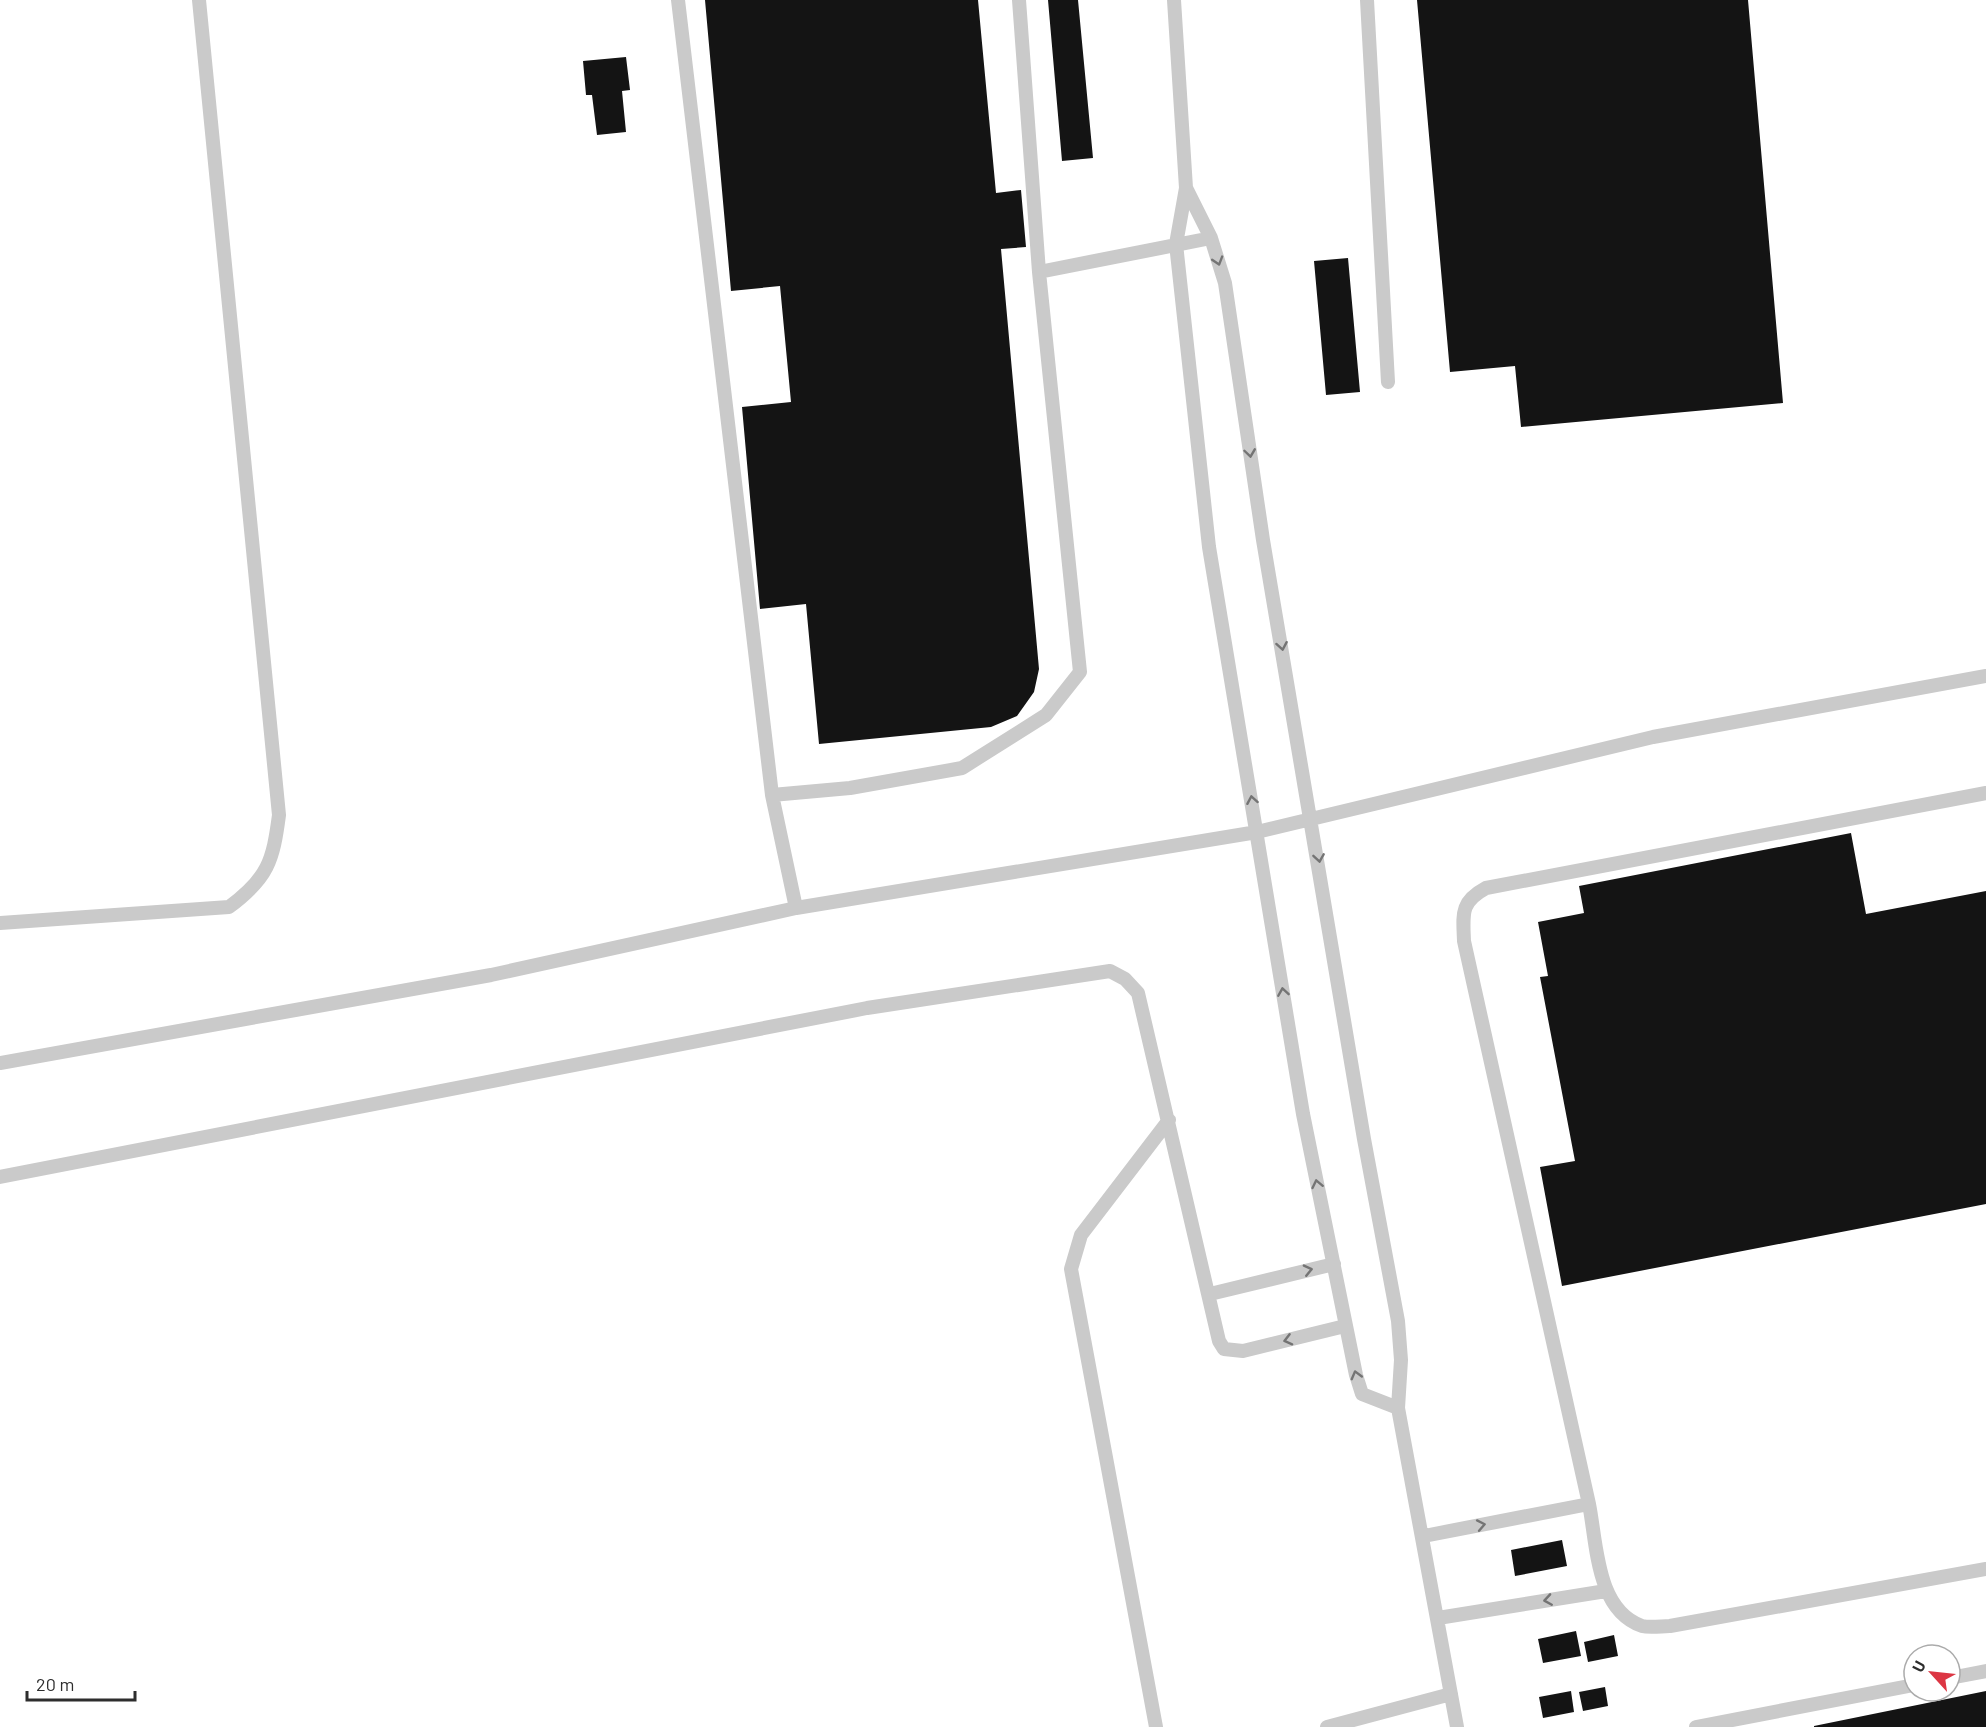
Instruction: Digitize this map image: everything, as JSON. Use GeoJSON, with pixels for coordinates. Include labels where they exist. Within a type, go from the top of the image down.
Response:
{"type":"FeatureCollection","features":[{"type":"Feature","properties":{"kind":"lane"},"geometry":{"type":"LineString","coordinates":[[0,922],[229,907],[248,892],[274,853],[279,815],[199,0]]}},
{"type":"Feature","properties":{"kind":"lane"},"geometry":{"type":"LineString","coordinates":[[678,0],[771,795],[796,908]]}},
{"type":"Feature","properties":{"kind":"lane"},"geometry":{"type":"LineString","coordinates":[[771,795],[850,788],[962,768],[1046,715],[1080,672],[1039,272],[1019,0]]}},
{"type":"Feature","properties":{"kind":"lane"},"geometry":{"type":"LineString","coordinates":[[1174,0],[1186,189],[1176,244],[1209,547],[1303,1114],[1345,1326],[1362,1394],[1398,1408]]}},
{"type":"Feature","properties":{"kind":"lane"},"geometry":{"type":"LineString","coordinates":[[1367,0],[1388,382]]}},
{"type":"Feature","properties":{"kind":"lane"},"geometry":{"type":"LineString","coordinates":[[1186,189],[1211,238],[1225,283],[1263,540],[1312,819],[1364,1139],[1398,1321],[1401,1360],[1398,1408],[1424,1536],[1457,1727]]}},
{"type":"Feature","properties":{"kind":"lane"},"geometry":{"type":"LineString","coordinates":[[1039,272],[1211,238]]}},
{"type":"Feature","properties":{"kind":"lane"},"geometry":{"type":"LineString","coordinates":[[0,1063],[491,975],[796,908],[1257,832],[1653,737],[1986,676]]}},
{"type":"Feature","properties":{"kind":"lane"},"geometry":{"type":"LineString","coordinates":[[1986,793],[1486,888],[1472,896],[1463,911],[1464,941],[1589,1504],[1606,1591],[1621,1614],[1643,1626],[1670,1626],[1986,1569]]}},
{"type":"Feature","properties":{"kind":"lane"},"geometry":{"type":"LineString","coordinates":[[0,1177],[867,1008],[1096,971],[1110,971],[1125,979],[1138,993],[1210,1294],[1219,1341],[1224,1349],[1243,1351],[1345,1326]]}},
{"type":"Feature","properties":{"kind":"lane"},"geometry":{"type":"LineString","coordinates":[[1156,1727],[1071,1269],[1081,1235],[1169,1120]]}},
{"type":"Feature","properties":{"kind":"lane"},"geometry":{"type":"LineString","coordinates":[[1210,1294],[1334,1264]]}},
{"type":"Feature","properties":{"kind":"lane"},"geometry":{"type":"LineString","coordinates":[[1424,1536],[1589,1504]]}},
{"type":"Feature","properties":{"kind":"lane"},"geometry":{"type":"LineString","coordinates":[[1438,1618],[1606,1591]]}},
{"type":"Feature","properties":{"kind":"lane"},"geometry":{"type":"LineString","coordinates":[[1962,1676],[1986,1671]]}},
{"type":"Feature","properties":{"kind":"lane"},"geometry":{"type":"LineString","coordinates":[[1696,1727],[1902,1687]]}},
{"type":"Feature","properties":{"kind":"lane"},"geometry":{"type":"LineString","coordinates":[[1327,1727],[1451,1694]]}},
{"type":"Feature","properties":{"kind":"building"},"geometry":{"type":"Polygon","coordinates":[[[705,0],[978,0],[996,193],[1021,190],[1026,247],[1001,249],[1039,669],[1034,692],[1017,716],[991,727],[819,744],[806,604],[760,609],[742,407],[791,402],[780,286],[731,291],[705,0]]]}},
{"type":"Feature","properties":{"kind":"building"},"geometry":{"type":"Polygon","coordinates":[[[1048,0],[1078,0],[1093,158],[1062,161],[1048,0]]]}},
{"type":"Feature","properties":{"kind":"building"},"geometry":{"type":"Polygon","coordinates":[[[1417,0],[1748,0],[1783,403],[1521,427],[1515,366],[1450,372],[1417,0]]]}},
{"type":"Feature","properties":{"kind":"building"},"geometry":{"type":"Polygon","coordinates":[[[626,57],[630,90],[622,91],[626,132],[597,135],[592,95],[586,95],[583,61],[626,57]]]}},
{"type":"Feature","properties":{"kind":"building"},"geometry":{"type":"Polygon","coordinates":[[[1348,258],[1360,392],[1326,395],[1314,261],[1348,258]]]}},
{"type":"Feature","properties":{"kind":"building"},"geometry":{"type":"Polygon","coordinates":[[[1851,833],[1866,914],[1986,891],[1986,1204],[1562,1286],[1540,1167],[1575,1161],[1540,977],[1548,976],[1538,922],[1584,913],[1579,886],[1851,833]]]}},
{"type":"Feature","properties":{"kind":"building"},"geometry":{"type":"Polygon","coordinates":[[[1562,1540],[1567,1566],[1515,1576],[1511,1550],[1562,1540]]]}},
{"type":"Feature","properties":{"kind":"building"},"geometry":{"type":"Polygon","coordinates":[[[1576,1631],[1581,1656],[1543,1663],[1538,1639],[1576,1631]]]}},
{"type":"Feature","properties":{"kind":"building"},"geometry":{"type":"Polygon","coordinates":[[[1614,1635],[1618,1656],[1588,1662],[1584,1642],[1614,1635]]]}},
{"type":"Feature","properties":{"kind":"building"},"geometry":{"type":"Polygon","coordinates":[[[1605,1687],[1608,1706],[1583,1711],[1579,1692],[1605,1687]]]}},
{"type":"Feature","properties":{"kind":"building"},"geometry":{"type":"Polygon","coordinates":[[[1571,1691],[1574,1712],[1543,1718],[1539,1697],[1571,1691]]]}},
{"type":"Feature","properties":{"kind":"building"},"geometry":{"type":"Polygon","coordinates":[[[1986,1691],[1986,1727],[1814,1727],[1927,1703],[1962,1703],[1962,1696],[1986,1691]]]}}]}
